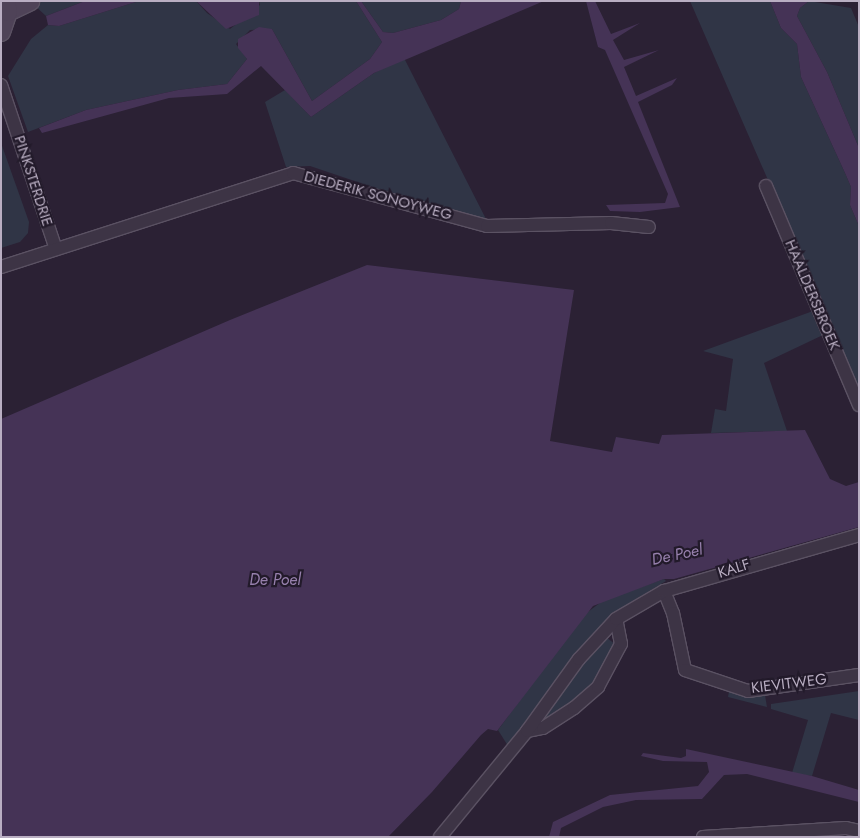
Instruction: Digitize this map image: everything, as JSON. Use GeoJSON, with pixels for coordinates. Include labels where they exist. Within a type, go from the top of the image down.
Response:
{"type":"FeatureCollection","features":[{"type":"Feature","properties":{"kind":"main road"},"geometry":{"type":"LineString","coordinates":[[1,32],[7,7],[31,1]]}},
{"type":"Feature","properties":{"kind":"street","name":"PINKSTERDRIE"},"geometry":{"type":"LineString","coordinates":[[1,85],[56,249]]}},
{"type":"Feature","properties":{"kind":"street","name":"DIEDERIK SONOYWEG"},"geometry":{"type":"LineString","coordinates":[[1,268],[292,173],[487,226],[611,223],[649,227]]}},
{"type":"Feature","properties":{"kind":"street","name":"HAALDERSBROEK"},"geometry":{"type":"LineString","coordinates":[[766,186],[859,405]]}},
{"type":"Feature","properties":{"kind":"street","name":"KALF"},"geometry":{"type":"LineString","coordinates":[[440,837],[527,731],[579,659],[616,619],[664,590],[859,535]]}},
{"type":"Feature","properties":{"kind":"street","name":"KIEVITWEG"},"geometry":{"type":"LineString","coordinates":[[664,590],[678,631],[685,670],[748,691],[859,674]]}},
{"type":"Feature","properties":{"kind":"street"},"geometry":{"type":"LineString","coordinates":[[527,731],[543,728],[598,687],[620,644],[616,619]]}},
{"type":"Feature","properties":{"kind":"street"},"geometry":{"type":"LineString","coordinates":[[703,837],[846,828],[859,831]]}},
{"type":"Feature","properties":{"kind":"shaded area"},"geometry":{"type":"Polygon","coordinates":[[[44,1],[85,1],[46,16],[34,5],[44,1]]]}},
{"type":"Feature","properties":{"kind":"shaded area"},"geometry":{"type":"Polygon","coordinates":[[[139,1],[196,1],[207,13],[230,29],[260,5],[259,1],[356,1],[382,42],[370,59],[312,101],[272,29],[250,30],[236,44],[247,59],[227,84],[178,90],[86,110],[28,132],[8,76],[31,39],[48,25],[59,26],[139,1]]]}},
{"type":"Feature","properties":{"kind":"shaded area"},"geometry":{"type":"Polygon","coordinates":[[[361,1],[461,1],[459,9],[441,20],[393,33],[383,32],[361,1]]]}},
{"type":"Feature","properties":{"kind":"shaded area"},"geometry":{"type":"Polygon","coordinates":[[[690,1],[770,1],[781,28],[797,44],[801,77],[851,187],[850,205],[859,226],[859,389],[690,1]]]}},
{"type":"Feature","properties":{"kind":"shaded area"},"geometry":{"type":"Polygon","coordinates":[[[809,1],[851,8],[859,27],[859,148],[827,72],[797,16],[800,8],[809,1]]]}},
{"type":"Feature","properties":{"kind":"shaded area"},"geometry":{"type":"Polygon","coordinates":[[[404,58],[486,219],[405,198],[310,166],[286,167],[265,102],[285,90],[311,117],[374,73],[404,58]]]}},
{"type":"Feature","properties":{"kind":"shaded area"},"geometry":{"type":"Polygon","coordinates":[[[1,143],[29,222],[28,233],[20,242],[1,248],[1,143]]]}},
{"type":"Feature","properties":{"kind":"shaded area"},"geometry":{"type":"Polygon","coordinates":[[[813,311],[823,335],[764,363],[787,431],[711,433],[715,409],[726,411],[733,359],[703,351],[813,311]]]}},
{"type":"Feature","properties":{"kind":"shaded area"},"geometry":{"type":"Polygon","coordinates":[[[664,579],[666,581],[623,607],[602,626],[508,746],[498,730],[581,617],[604,600],[664,579]]]}},
{"type":"Feature","properties":{"kind":"shaded area"},"geometry":{"type":"Polygon","coordinates":[[[606,637],[616,645],[591,685],[578,698],[540,725],[537,723],[599,640],[606,637]]]}},
{"type":"Feature","properties":{"kind":"shaded area"},"geometry":{"type":"Polygon","coordinates":[[[729,691],[750,697],[765,695],[767,707],[728,697],[729,691]]]}},
{"type":"Feature","properties":{"kind":"shaded area"},"geometry":{"type":"Polygon","coordinates":[[[859,691],[859,720],[831,713],[812,776],[792,773],[808,720],[771,709],[771,704],[859,691]]]}},
{"type":"Feature","properties":{"kind":"water"},"geometry":{"type":"Polygon","coordinates":[[[85,1],[139,1],[59,26],[48,25],[46,16],[85,1]]]}},
{"type":"Feature","properties":{"kind":"water"},"geometry":{"type":"Polygon","coordinates":[[[196,1],[259,1],[259,15],[226,29],[196,1]]]}},
{"type":"Feature","properties":{"kind":"water"},"geometry":{"type":"Polygon","coordinates":[[[356,1],[361,1],[383,32],[393,33],[441,20],[459,9],[461,1],[544,1],[374,73],[311,117],[261,66],[227,94],[169,98],[42,133],[39,128],[86,110],[178,90],[227,84],[247,59],[238,48],[238,39],[259,27],[272,29],[312,101],[370,59],[382,42],[356,1]]]}},
{"type":"Feature","properties":{"kind":"water"},"geometry":{"type":"Polygon","coordinates":[[[586,1],[595,1],[611,34],[640,23],[613,40],[624,60],[659,50],[624,67],[636,96],[677,78],[672,85],[638,102],[680,207],[640,212],[610,211],[606,205],[665,203],[668,194],[605,50],[598,47],[586,1]]]}},
{"type":"Feature","properties":{"kind":"water"},"geometry":{"type":"Polygon","coordinates":[[[770,1],[809,1],[800,8],[797,16],[827,72],[859,148],[859,226],[850,205],[851,187],[801,77],[797,44],[781,28],[770,1]]]}},
{"type":"Feature","properties":{"kind":"water","name":"De Poel"},"geometry":{"type":"Polygon","coordinates":[[[367,265],[574,290],[550,441],[612,452],[616,437],[659,444],[662,435],[805,430],[830,479],[846,486],[859,482],[859,527],[674,579],[664,579],[593,606],[497,731],[488,729],[481,735],[432,792],[388,837],[1,837],[1,419],[230,320],[367,265]]]}},
{"type":"Feature","properties":{"kind":"water"},"geometry":{"type":"Polygon","coordinates":[[[686,749],[812,776],[859,790],[859,802],[747,774],[724,775],[702,799],[636,800],[603,807],[561,828],[559,837],[549,837],[553,822],[610,795],[698,786],[709,772],[707,762],[663,761],[641,756],[643,753],[681,758],[686,756],[686,749]]]}}]}
